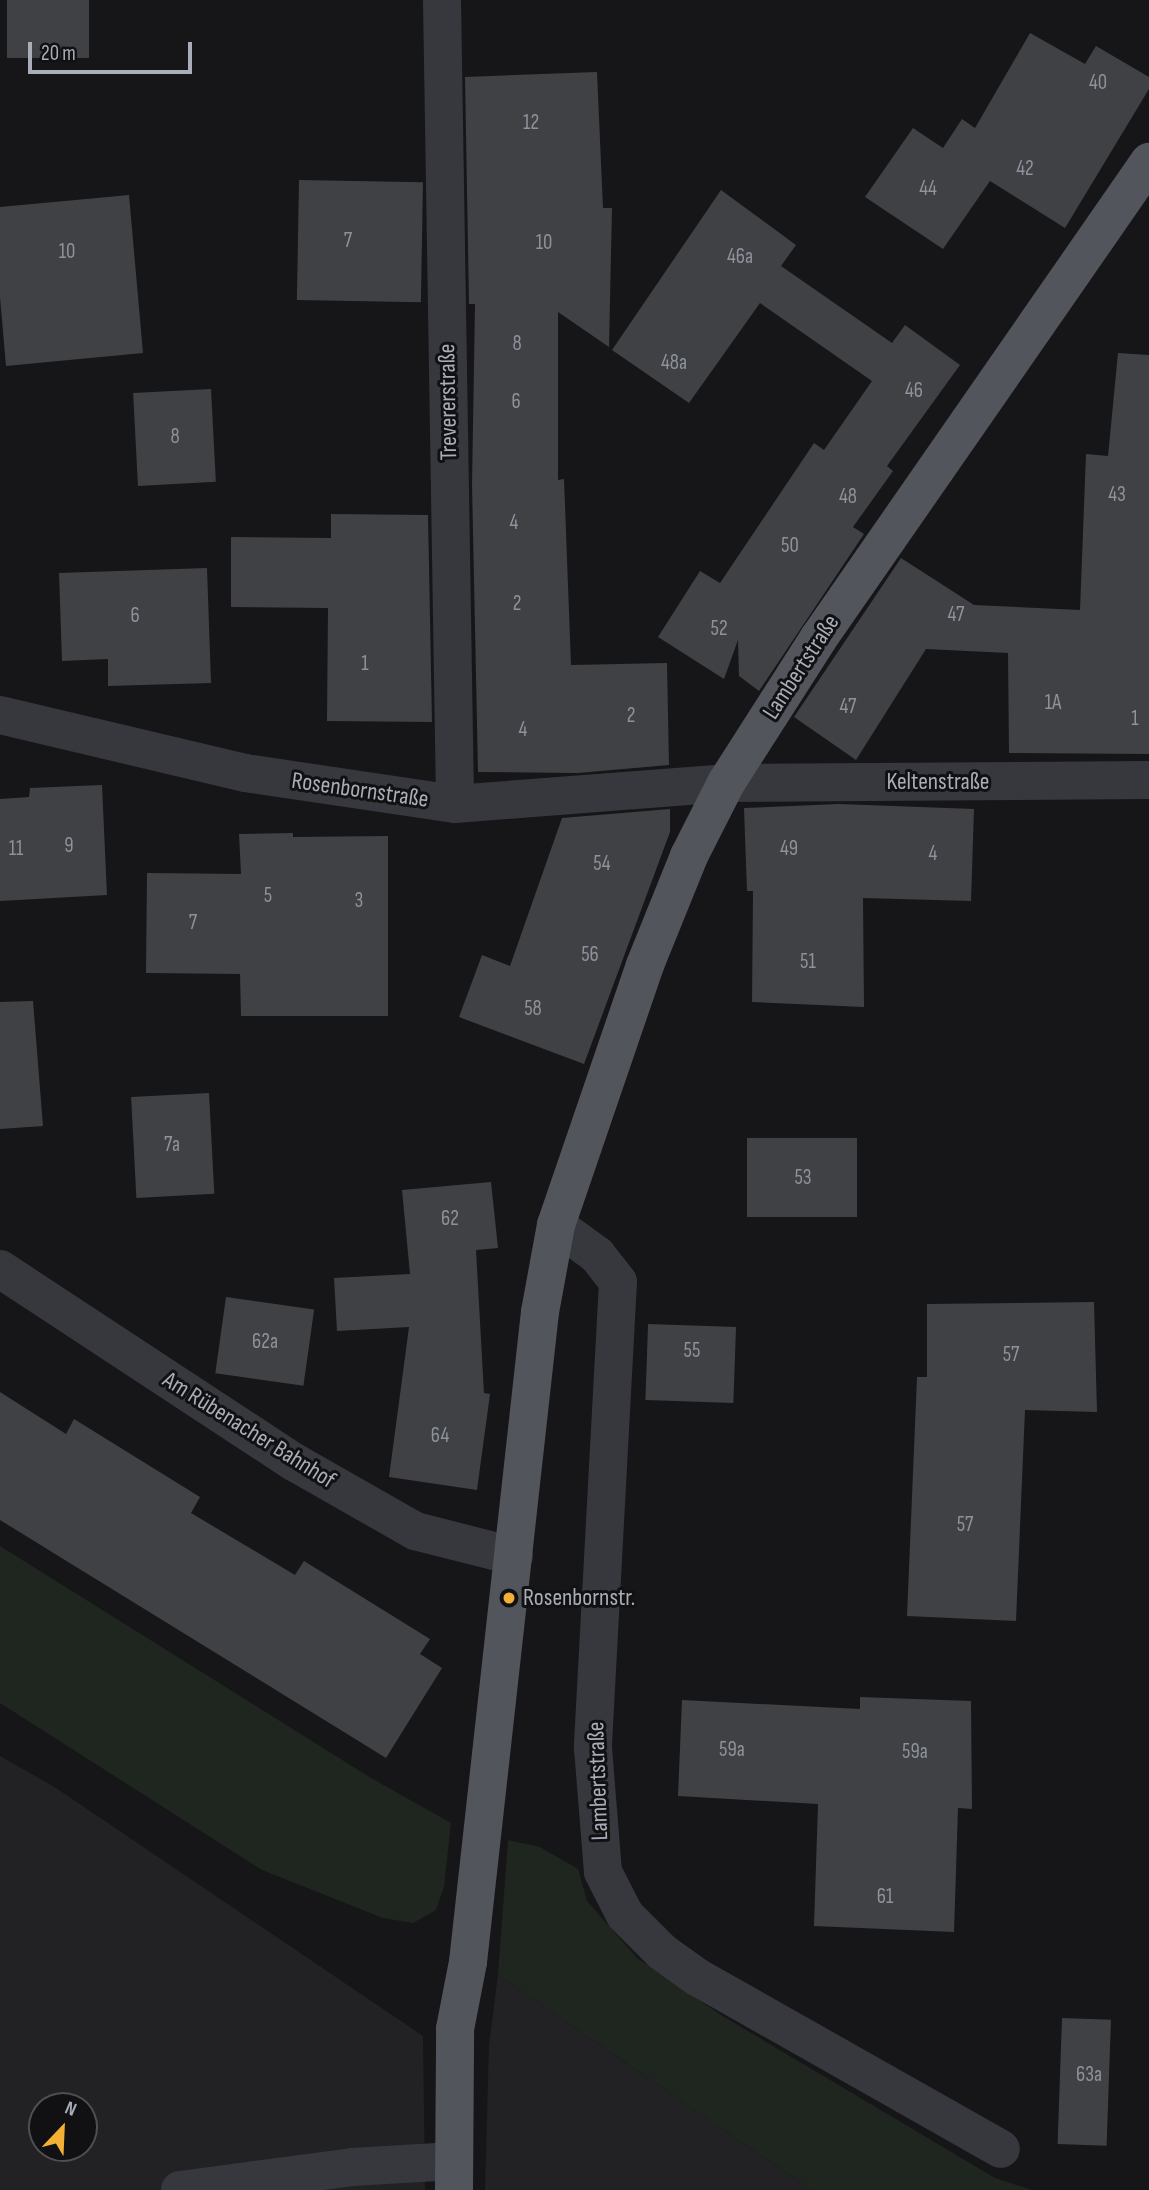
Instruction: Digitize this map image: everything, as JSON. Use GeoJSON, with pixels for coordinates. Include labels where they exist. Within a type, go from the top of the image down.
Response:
{"type":"FeatureCollection","features":[{"type":"Feature","properties":{"kind":"main road","name":"Lambertstraße"},"geometry":{"type":"LineString","coordinates":[[454,2175],[455,2029],[468,1962],[540,1312],[556,1225],[645,965],[689,856],[726,783],[818,639],[1149,162]]}},
{"type":"Feature","properties":{"kind":"street","name":"Trevererstraße"},"geometry":{"type":"LineString","coordinates":[[442,0],[455,804]]}},
{"type":"Feature","properties":{"kind":"street","name":"Rosenbornstraße"},"geometry":{"type":"LineString","coordinates":[[0,715],[245,773],[455,804],[726,783]]}},
{"type":"Feature","properties":{"kind":"street","name":"Keltenstraße"},"geometry":{"type":"LineString","coordinates":[[726,783],[1149,780]]}},
{"type":"Feature","properties":{"kind":"street","name":"Lambertstraße"},"geometry":{"type":"LineString","coordinates":[[556,1225],[597,1255],[618,1282],[593,1748],[603,1872],[625,1915],[662,1952],[688,1971],[1001,2150]]}},
{"type":"Feature","properties":{"kind":"street","name":"Am Rübenacher Bahnhof"},"geometry":{"type":"LineString","coordinates":[[0,1269],[294,1462],[415,1531],[514,1556]]}},
{"type":"Feature","properties":{"kind":"street"},"geometry":{"type":"LineString","coordinates":[[180,2190],[352,2167],[454,2175]]}},
{"type":"Feature","properties":{"kind":"shaded area"},"geometry":{"type":"Polygon","coordinates":[[[0,1546],[371,1778],[451,1823],[444,1887],[436,1910],[413,1923],[383,1918],[262,1870],[0,1703],[0,1546]]]}},
{"type":"Feature","properties":{"kind":"shaded area"},"geometry":{"type":"Polygon","coordinates":[[[0,1756],[56,1788],[423,2036],[425,2190],[0,2190],[0,1756]]]}},
{"type":"Feature","properties":{"kind":"shaded area"},"geometry":{"type":"Polygon","coordinates":[[[508,1840],[540,1847],[578,1869],[587,1901],[637,1958],[721,2015],[995,2178],[1032,2190],[812,2190],[498,1975],[508,1840]]]}},
{"type":"Feature","properties":{"kind":"shaded area"},"geometry":{"type":"Polygon","coordinates":[[[498,1975],[812,2190],[485,2190],[489,2045],[498,1975]]]}},
{"type":"Feature","properties":{"kind":"building"},"geometry":{"type":"Polygon","coordinates":[[[7,0],[89,0],[89,58],[7,58],[7,0]]]}},
{"type":"Feature","properties":{"kind":"building"},"geometry":{"type":"Polygon","coordinates":[[[1030,33],[1085,64],[1096,46],[1149,77],[1149,89],[1065,228],[990,181],[943,249],[865,197],[913,128],[943,148],[962,119],[975,128],[1030,33]]]}},
{"type":"Feature","properties":{"kind":"building"},"geometry":{"type":"Polygon","coordinates":[[[597,72],[603,208],[612,208],[609,347],[558,312],[558,480],[564,479],[571,665],[667,663],[669,765],[578,773],[478,772],[472,484],[475,304],[469,304],[465,77],[597,72]]]}},
{"type":"Feature","properties":{"kind":"building"},"geometry":{"type":"Polygon","coordinates":[[[299,180],[423,182],[421,302],[297,300],[299,180]]]}},
{"type":"Feature","properties":{"kind":"building"},"geometry":{"type":"Polygon","coordinates":[[[721,190],[796,245],[781,266],[892,343],[905,325],[960,365],[887,466],[893,471],[853,527],[864,534],[759,691],[739,676],[738,640],[724,679],[658,637],[700,571],[720,583],[814,443],[824,450],[872,381],[760,303],[689,403],[612,350],[721,190]]]}},
{"type":"Feature","properties":{"kind":"building"},"geometry":{"type":"Polygon","coordinates":[[[129,195],[143,353],[6,366],[0,297],[0,207],[129,195]]]}},
{"type":"Feature","properties":{"kind":"building"},"geometry":{"type":"Polygon","coordinates":[[[1118,353],[1149,355],[1149,754],[1009,753],[1008,653],[926,649],[856,760],[794,717],[901,558],[974,605],[1080,610],[1086,454],[1108,456],[1118,353]]]}},
{"type":"Feature","properties":{"kind":"building"},"geometry":{"type":"Polygon","coordinates":[[[211,389],[216,482],[138,486],[133,393],[211,389]]]}},
{"type":"Feature","properties":{"kind":"building"},"geometry":{"type":"Polygon","coordinates":[[[331,514],[428,515],[432,722],[327,721],[328,608],[231,607],[231,537],[331,538],[331,514]]]}},
{"type":"Feature","properties":{"kind":"building"},"geometry":{"type":"Polygon","coordinates":[[[207,568],[211,683],[108,686],[108,659],[62,661],[59,573],[207,568]]]}},
{"type":"Feature","properties":{"kind":"building"},"geometry":{"type":"Polygon","coordinates":[[[102,785],[107,895],[0,901],[0,799],[29,797],[30,788],[102,785]]]}},
{"type":"Feature","properties":{"kind":"building"},"geometry":{"type":"Polygon","coordinates":[[[839,804],[974,809],[971,901],[863,898],[864,1007],[752,1002],[753,891],[747,891],[744,808],[839,804]]]}},
{"type":"Feature","properties":{"kind":"building"},"geometry":{"type":"Polygon","coordinates":[[[670,809],[670,832],[584,1064],[459,1017],[482,955],[510,966],[562,818],[670,809]]]}},
{"type":"Feature","properties":{"kind":"building"},"geometry":{"type":"Polygon","coordinates":[[[293,833],[293,837],[388,836],[388,1016],[241,1016],[240,974],[146,973],[147,873],[241,874],[239,834],[293,833]]]}},
{"type":"Feature","properties":{"kind":"building"},"geometry":{"type":"Polygon","coordinates":[[[33,1001],[43,1126],[0,1129],[0,1002],[33,1001]]]}},
{"type":"Feature","properties":{"kind":"building"},"geometry":{"type":"Polygon","coordinates":[[[209,1093],[214,1194],[136,1198],[131,1097],[209,1093]]]}},
{"type":"Feature","properties":{"kind":"building"},"geometry":{"type":"Polygon","coordinates":[[[747,1138],[857,1138],[857,1217],[747,1217],[747,1138]]]}},
{"type":"Feature","properties":{"kind":"building"},"geometry":{"type":"Polygon","coordinates":[[[491,1182],[498,1248],[476,1250],[484,1393],[490,1394],[477,1490],[389,1477],[409,1327],[337,1331],[334,1278],[410,1274],[402,1190],[491,1182]]]}},
{"type":"Feature","properties":{"kind":"building"},"geometry":{"type":"Polygon","coordinates":[[[226,1297],[314,1309],[303,1386],[215,1373],[226,1297]]]}},
{"type":"Feature","properties":{"kind":"building"},"geometry":{"type":"Polygon","coordinates":[[[1094,1302],[1097,1412],[1025,1410],[1016,1621],[907,1616],[917,1377],[927,1377],[927,1304],[1094,1302]]]}},
{"type":"Feature","properties":{"kind":"building"},"geometry":{"type":"Polygon","coordinates":[[[648,1324],[736,1327],[733,1403],[645,1400],[648,1324]]]}},
{"type":"Feature","properties":{"kind":"building"},"geometry":{"type":"Polygon","coordinates":[[[0,1392],[66,1434],[74,1419],[200,1497],[191,1513],[295,1575],[304,1561],[430,1639],[420,1654],[442,1668],[386,1758],[0,1520],[0,1392]]]}},
{"type":"Feature","properties":{"kind":"building"},"geometry":{"type":"Polygon","coordinates":[[[860,1697],[971,1701],[972,1809],[958,1808],[954,1932],[814,1926],[818,1804],[678,1796],[682,1700],[860,1709],[860,1697]]]}},
{"type":"Feature","properties":{"kind":"building"},"geometry":{"type":"Polygon","coordinates":[[[1062,2018],[1111,2020],[1107,2146],[1058,2144],[1062,2018]]]}},
{"type":"Feature","properties":{"kind":"place","name":"Rosenbornstr."},"geometry":{"type":"Point","coordinates":[509,1598]}}]}
